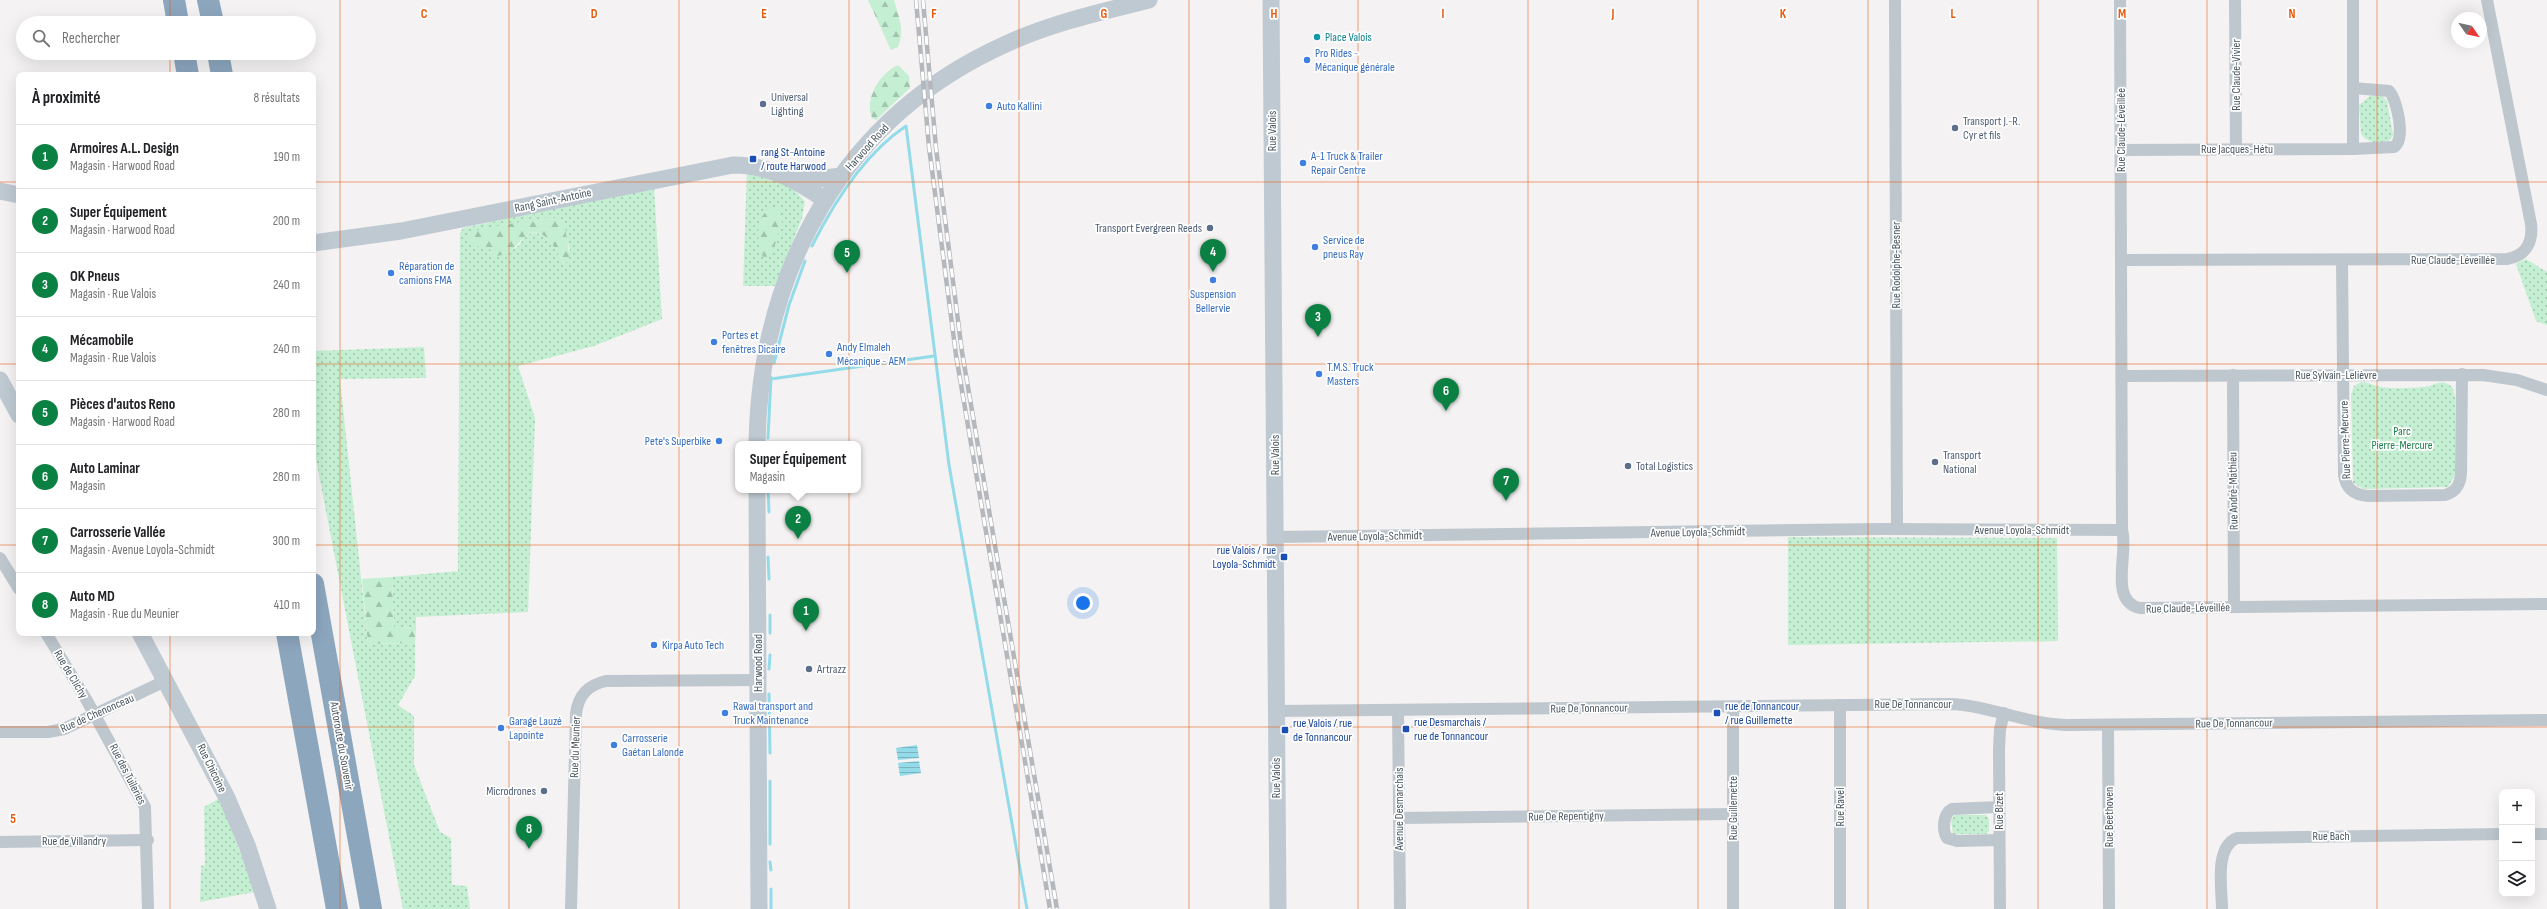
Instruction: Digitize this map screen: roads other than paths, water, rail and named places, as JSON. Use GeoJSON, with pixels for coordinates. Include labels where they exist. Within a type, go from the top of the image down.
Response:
{"type":"FeatureCollection","features":[{"type":"Feature","properties":{"kind":"highway"},"geometry":{"type":"LineString","coordinates":[[174,0],[177,16]]}},
{"type":"Feature","properties":{"kind":"highway"},"geometry":{"type":"LineString","coordinates":[[208,0],[211,16]]}},
{"type":"Feature","properties":{"kind":"highway"},"geometry":{"type":"LineString","coordinates":[[185,60],[187,72]]}},
{"type":"Feature","properties":{"kind":"highway"},"geometry":{"type":"LineString","coordinates":[[219,60],[221,72]]}},
{"type":"Feature","properties":{"kind":"highway","name":"Autoroute du Souvenir"},"geometry":{"type":"LineString","coordinates":[[316,601],[371,909]]}},
{"type":"Feature","properties":{"kind":"highway"},"geometry":{"type":"LineString","coordinates":[[288,636],[337,909]]}},
{"type":"Feature","properties":{"kind":"street","name":"Harwood Road"},"geometry":{"type":"LineString","coordinates":[[757,441],[762,372],[772,319],[798,248],[825,200],[841,176],[866,145],[893,118],[927,90],[967,64],[1034,33],[1149,0]]}},
{"type":"Feature","properties":{"kind":"street","name":"Rue Valois"},"geometry":{"type":"LineString","coordinates":[[1271,0],[1278,909]]}},
{"type":"Feature","properties":{"kind":"street","name":"Rue Rodolphe-Besner"},"geometry":{"type":"LineString","coordinates":[[1894,0],[1897,529]]}},
{"type":"Feature","properties":{"kind":"street","name":"Rue Claude-Léveillée"},"geometry":{"type":"LineString","coordinates":[[2120,0],[2122,530],[2125,549],[2122,559],[2124,595],[2134,607],[2547,604]]}},
{"type":"Feature","properties":{"kind":"street","name":"Rue Claude-Vivier"},"geometry":{"type":"LineString","coordinates":[[2235,0],[2236,150]]}},
{"type":"Feature","properties":{"kind":"street"},"geometry":{"type":"LineString","coordinates":[[2353,0],[2353,149]]}},
{"type":"Feature","properties":{"kind":"street","name":"Rue Claude-Léveillée"},"geometry":{"type":"LineString","coordinates":[[2122,260],[2507,260],[2520,255],[2530,243],[2532,224],[2487,0]]}},
{"type":"Feature","properties":{"kind":"street","name":"Rue Jacques-Hétu"},"geometry":{"type":"LineString","coordinates":[[2121,150],[2353,149],[2394,147],[2399,143],[2401,135],[2393,97],[2389,91],[2353,88]]}},
{"type":"Feature","properties":{"kind":"street","name":"Rang Saint-Antoine"},"geometry":{"type":"LineString","coordinates":[[316,243],[427,226],[722,166],[742,165],[761,167],[791,178],[825,200]]}},
{"type":"Feature","properties":{"kind":"street","name":"Rang Saint-Antoine"},"geometry":{"type":"LineString","coordinates":[[791,178],[817,179],[841,176]]}},
{"type":"Feature","properties":{"kind":"street"},"geometry":{"type":"LineString","coordinates":[[0,191],[16,194]]}},
{"type":"Feature","properties":{"kind":"street","name":"Rue Pierre-Mercure"},"geometry":{"type":"LineString","coordinates":[[2342,260],[2344,475],[2348,488],[2362,495],[2433,496],[2450,494],[2457,488],[2461,479],[2462,374]]}},
{"type":"Feature","properties":{"kind":"street","name":"Rue Sylvain-Lelièvre"},"geometry":{"type":"LineString","coordinates":[[2122,376],[2462,374],[2507,377],[2547,390]]}},
{"type":"Feature","properties":{"kind":"street","name":"Rue André-Mathieu"},"geometry":{"type":"LineString","coordinates":[[2233,375],[2234,607]]}},
{"type":"Feature","properties":{"kind":"street"},"geometry":{"type":"LineString","coordinates":[[0,380],[16,409]]}},
{"type":"Feature","properties":{"kind":"street","name":"Harwood Road"},"geometry":{"type":"LineString","coordinates":[[757,493],[759,909]]}},
{"type":"Feature","properties":{"kind":"street","name":"Avenue Loyola-Schmidt"},"geometry":{"type":"LineString","coordinates":[[1275,537],[1897,529],[2122,530]]}},
{"type":"Feature","properties":{"kind":"street"},"geometry":{"type":"LineString","coordinates":[[0,558],[16,585]]}},
{"type":"Feature","properties":{"kind":"street","name":"Rue de Clichy"},"geometry":{"type":"LineString","coordinates":[[48,636],[96,715]]}},
{"type":"Feature","properties":{"kind":"street","name":"Rue Chicoine"},"geometry":{"type":"LineString","coordinates":[[142,636],[166,680],[235,815],[268,909]]}},
{"type":"Feature","properties":{"kind":"street","name":"Rue de Chenonceau"},"geometry":{"type":"LineString","coordinates":[[0,732],[56,731],[96,715],[166,680]]}},
{"type":"Feature","properties":{"kind":"street","name":"Rue du Meunier"},"geometry":{"type":"LineString","coordinates":[[571,909],[576,714],[582,694],[590,686],[606,681],[758,680]]}},
{"type":"Feature","properties":{"kind":"street","name":"Rue Ravel"},"geometry":{"type":"LineString","coordinates":[[1840,704],[1840,909]]}},
{"type":"Feature","properties":{"kind":"street","name":"Rue De Tonnancour"},"geometry":{"type":"LineString","coordinates":[[1276,711],[1955,704],[2052,724],[2108,725],[2547,720]]}},
{"type":"Feature","properties":{"kind":"street","name":"Rue Guillemette"},"geometry":{"type":"LineString","coordinates":[[1733,707],[1734,909]]}},
{"type":"Feature","properties":{"kind":"street","name":"Avenue Desmarchais"},"geometry":{"type":"LineString","coordinates":[[1398,710],[1400,909]]}},
{"type":"Feature","properties":{"kind":"street","name":"Rue Bizet"},"geometry":{"type":"LineString","coordinates":[[2000,909],[2000,729],[2004,713]]}},
{"type":"Feature","properties":{"kind":"street","name":"Rue des Tuileries"},"geometry":{"type":"LineString","coordinates":[[96,715],[143,801],[146,813],[148,840],[148,909]]}},
{"type":"Feature","properties":{"kind":"street","name":"Rue Beethoven"},"geometry":{"type":"LineString","coordinates":[[2108,725],[2109,909]]}},
{"type":"Feature","properties":{"kind":"street"},"geometry":{"type":"LineString","coordinates":[[1999,807],[1952,809],[1946,816],[1945,830],[1946,836],[1953,840],[2000,840]]}},
{"type":"Feature","properties":{"kind":"street","name":"Rue De Repentigny"},"geometry":{"type":"LineString","coordinates":[[1399,818],[1733,814]]}},
{"type":"Feature","properties":{"kind":"street","name":"Rue Bach"},"geometry":{"type":"LineString","coordinates":[[2222,909],[2223,853],[2227,843],[2237,838],[2499,834]]}},
{"type":"Feature","properties":{"kind":"street"},"geometry":{"type":"LineString","coordinates":[[2535,834],[2547,834]]}},
{"type":"Feature","properties":{"kind":"street","name":"Rue de Villandry"},"geometry":{"type":"LineString","coordinates":[[0,842],[148,840]]}},
{"type":"Feature","properties":{"kind":"water"},"geometry":{"type":"Polygon","coordinates":[[[917,745],[919,758],[898,760],[896,748],[917,745]]]}},
{"type":"Feature","properties":{"kind":"water"},"geometry":{"type":"Polygon","coordinates":[[[919,761],[921,773],[900,776],[898,763],[919,761]]]}},
{"type":"Feature","properties":{"kind":"waterway"},"geometry":{"type":"LineString","coordinates":[[812,246],[840,196],[852,180],[877,150],[906,126],[949,465],[1027,909]]}},
{"type":"Feature","properties":{"kind":"waterway"},"geometry":{"type":"LineString","coordinates":[[774,363],[789,305],[805,261]]}},
{"type":"Feature","properties":{"kind":"waterway"},"geometry":{"type":"LineString","coordinates":[[771,379],[934,356]]}},
{"type":"Feature","properties":{"kind":"waterway"},"geometry":{"type":"LineString","coordinates":[[768,438],[771,377]]}},
{"type":"Feature","properties":{"kind":"waterway"},"geometry":{"type":"LineString","coordinates":[[768,493],[769,512]]}},
{"type":"Feature","properties":{"kind":"waterway"},"geometry":{"type":"LineString","coordinates":[[768,557],[769,579]]}},
{"type":"Feature","properties":{"kind":"waterway"},"geometry":{"type":"LineString","coordinates":[[770,615],[770,633]]}},
{"type":"Feature","properties":{"kind":"waterway"},"geometry":{"type":"LineString","coordinates":[[769,669],[770,655]]}},
{"type":"Feature","properties":{"kind":"waterway"},"geometry":{"type":"LineString","coordinates":[[769,694],[770,753]]}},
{"type":"Feature","properties":{"kind":"waterway"},"geometry":{"type":"LineString","coordinates":[[770,781],[770,844]]}},
{"type":"Feature","properties":{"kind":"waterway"},"geometry":{"type":"LineString","coordinates":[[770,862],[771,870]]}},
{"type":"Feature","properties":{"kind":"waterway"},"geometry":{"type":"LineString","coordinates":[[771,889],[771,909]]}},
{"type":"Feature","properties":{"kind":"railway"},"geometry":{"type":"LineString","coordinates":[[916,0],[929,147],[956,355],[1050,909]]}},
{"type":"Feature","properties":{"kind":"railway"},"geometry":{"type":"LineString","coordinates":[[923,0],[936,148],[962,352],[1057,909]]}},
{"type":"Feature","properties":{"kind":"place","name":"Place Valois"},"geometry":{"type":"Point","coordinates":[1317,37]}},
{"type":"Feature","properties":{"kind":"place","name":"Pro Rides - Mécanique générale"},"geometry":{"type":"Point","coordinates":[1307,60]}},
{"type":"Feature","properties":{"kind":"place","name":"Universal Lighting"},"geometry":{"type":"Point","coordinates":[763,104]}},
{"type":"Feature","properties":{"kind":"place","name":"Auto Kallini"},"geometry":{"type":"Point","coordinates":[989,106]}},
{"type":"Feature","properties":{"kind":"place","name":"Transport J.-R. Cyr et fils"},"geometry":{"type":"Point","coordinates":[1955,128]}},
{"type":"Feature","properties":{"kind":"place","name":"rang St-Antoine / route Harwood"},"geometry":{"type":"Point","coordinates":[753,159]}},
{"type":"Feature","properties":{"kind":"place","name":"A-1 Truck & Trailer Repair Centre"},"geometry":{"type":"Point","coordinates":[1303,163]}},
{"type":"Feature","properties":{"kind":"place","name":"Transport Evergreen Reeds"},"geometry":{"type":"Point","coordinates":[1210,228]}},
{"type":"Feature","properties":{"kind":"place","name":"Service de pneus Ray"},"geometry":{"type":"Point","coordinates":[1315,247]}},
{"type":"Feature","properties":{"kind":"place","name":"Mécamobile"},"geometry":{"type":"Point","coordinates":[1213,272]}},
{"type":"Feature","properties":{"kind":"place","name":"Réparation de camions FMA"},"geometry":{"type":"Point","coordinates":[391,273]}},
{"type":"Feature","properties":{"kind":"place","name":"Pièces d'autos Reno"},"geometry":{"type":"Point","coordinates":[847,273]}},
{"type":"Feature","properties":{"kind":"place","name":"Suspension Bellervie"},"geometry":{"type":"Point","coordinates":[1213,280]}},
{"type":"Feature","properties":{"kind":"place","name":"OK Pneus"},"geometry":{"type":"Point","coordinates":[1318,337]}},
{"type":"Feature","properties":{"kind":"place","name":"Portes et fenêtres Dicaire"},"geometry":{"type":"Point","coordinates":[714,342]}},
{"type":"Feature","properties":{"kind":"place","name":"Andy Elmaleh Mécanique - AEM"},"geometry":{"type":"Point","coordinates":[829,354]}},
{"type":"Feature","properties":{"kind":"place","name":"T.M.S. Truck Masters"},"geometry":{"type":"Point","coordinates":[1319,374]}},
{"type":"Feature","properties":{"kind":"place","name":"Auto Laminar"},"geometry":{"type":"Point","coordinates":[1446,411]}},
{"type":"Feature","properties":{"kind":"place","name":"Pete's Superbike"},"geometry":{"type":"Point","coordinates":[719,441]}},
{"type":"Feature","properties":{"kind":"place","name":"Transport National"},"geometry":{"type":"Point","coordinates":[1935,462]}},
{"type":"Feature","properties":{"kind":"place","name":"Total Logistics"},"geometry":{"type":"Point","coordinates":[1628,466]}},
{"type":"Feature","properties":{"kind":"place","name":"Carrosserie Vallée"},"geometry":{"type":"Point","coordinates":[1506,501]}},
{"type":"Feature","properties":{"kind":"place","name":"Super Équipement"},"geometry":{"type":"Point","coordinates":[798,539]}},
{"type":"Feature","properties":{"kind":"place","name":"rue Valois / rue Loyola-Schmidt"},"geometry":{"type":"Point","coordinates":[1284,557]}},
{"type":"Feature","properties":{"kind":"place","name":"Armoires A.L. Design"},"geometry":{"type":"Point","coordinates":[806,631]}},
{"type":"Feature","properties":{"kind":"place","name":"Kirpa Auto Tech"},"geometry":{"type":"Point","coordinates":[654,645]}},
{"type":"Feature","properties":{"kind":"place","name":"Artrazz"},"geometry":{"type":"Point","coordinates":[809,669]}},
{"type":"Feature","properties":{"kind":"place","name":"Rawal transport and Truck Maintenance"},"geometry":{"type":"Point","coordinates":[725,713]}},
{"type":"Feature","properties":{"kind":"place","name":"rue de Tonnancour / rue Guillemette"},"geometry":{"type":"Point","coordinates":[1717,713]}},
{"type":"Feature","properties":{"kind":"place","name":"Garage Lauzé Lapointe"},"geometry":{"type":"Point","coordinates":[501,728]}},
{"type":"Feature","properties":{"kind":"place","name":"rue Desmarchais / rue de Tonnancour"},"geometry":{"type":"Point","coordinates":[1406,729]}},
{"type":"Feature","properties":{"kind":"place","name":"rue Valois / rue de Tonnancour"},"geometry":{"type":"Point","coordinates":[1285,730]}},
{"type":"Feature","properties":{"kind":"place","name":"Carrosserie Gaétan Lalonde"},"geometry":{"type":"Point","coordinates":[614,745]}},
{"type":"Feature","properties":{"kind":"place","name":"Microdrones"},"geometry":{"type":"Point","coordinates":[544,791]}},
{"type":"Feature","properties":{"kind":"place","name":"Auto MD"},"geometry":{"type":"Point","coordinates":[529,849]}},
{"type":"Feature","properties":{"kind":"park label","name":"Parc Pierre-Mercure"},"geometry":{"type":"Point","coordinates":[2402,438]}}]}
